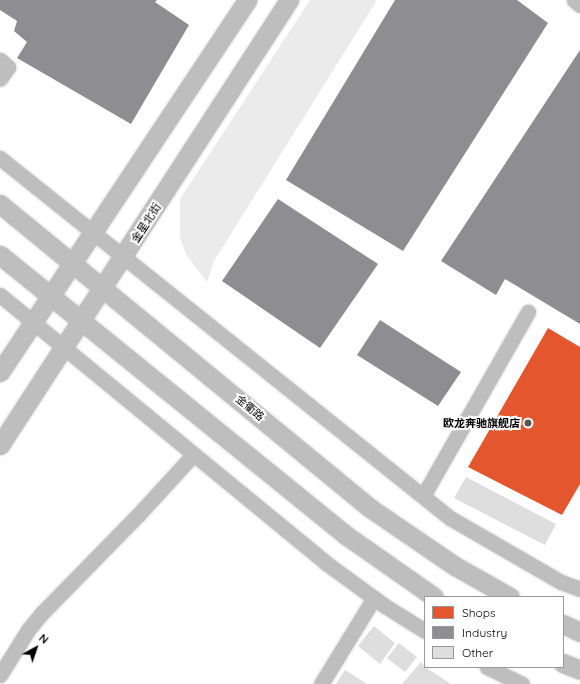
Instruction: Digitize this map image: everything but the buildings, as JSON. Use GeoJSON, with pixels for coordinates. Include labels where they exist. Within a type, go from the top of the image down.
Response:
{"type":"FeatureCollection","features":[{"type":"Feature","properties":{"kind":"main road"},"geometry":{"type":"LineString","coordinates":[[0,372],[48,295],[246,0]]}},
{"type":"Feature","properties":{"kind":"main road","name":"金星北街"},"geometry":{"type":"LineString","coordinates":[[0,445],[104,288],[289,0]]}},
{"type":"Feature","properties":{"kind":"main road","name":"金衢路"},"geometry":{"type":"LineString","coordinates":[[0,204],[370,508],[455,566],[508,596]]}},
{"type":"Feature","properties":{"kind":"main road"},"geometry":{"type":"LineString","coordinates":[[0,255],[347,536],[433,596]]}},
{"type":"Feature","properties":{"kind":"main road"},"geometry":{"type":"LineString","coordinates":[[564,624],[580,632]]}},
{"type":"Feature","properties":{"kind":"main road"},"geometry":{"type":"LineString","coordinates":[[564,663],[580,670]]}},
{"type":"Feature","properties":{"kind":"street"},"geometry":{"type":"LineString","coordinates":[[574,0],[580,5]]}},
{"type":"Feature","properties":{"kind":"street"},"geometry":{"type":"LineString","coordinates":[[0,60],[8,67],[0,79]]}},
{"type":"Feature","properties":{"kind":"street"},"geometry":{"type":"LineString","coordinates":[[0,158],[123,258],[450,518],[561,582],[580,589]]}},
{"type":"Feature","properties":{"kind":"street"},"geometry":{"type":"LineString","coordinates":[[0,295],[326,563],[374,598],[424,629]]}},
{"type":"Feature","properties":{"kind":"street"},"geometry":{"type":"LineString","coordinates":[[422,496],[528,312]]}},
{"type":"Feature","properties":{"kind":"street"},"geometry":{"type":"LineString","coordinates":[[0,675],[28,630],[42,613],[138,515],[193,455]]}},
{"type":"Feature","properties":{"kind":"street"},"geometry":{"type":"LineString","coordinates":[[321,684],[374,598]]}},
{"type":"Feature","properties":{"kind":"street"},"geometry":{"type":"LineString","coordinates":[[489,668],[520,683]]}},
{"type":"Feature","properties":{"kind":"shaded area"},"geometry":{"type":"Polygon","coordinates":[[[310,0],[377,0],[214,261],[207,282],[187,256],[180,238],[180,199],[310,0]]]}},
{"type":"Feature","properties":{"kind":"place","name":"欧龙奔驰旗舰店"},"geometry":{"type":"Point","coordinates":[528,423]}}]}
